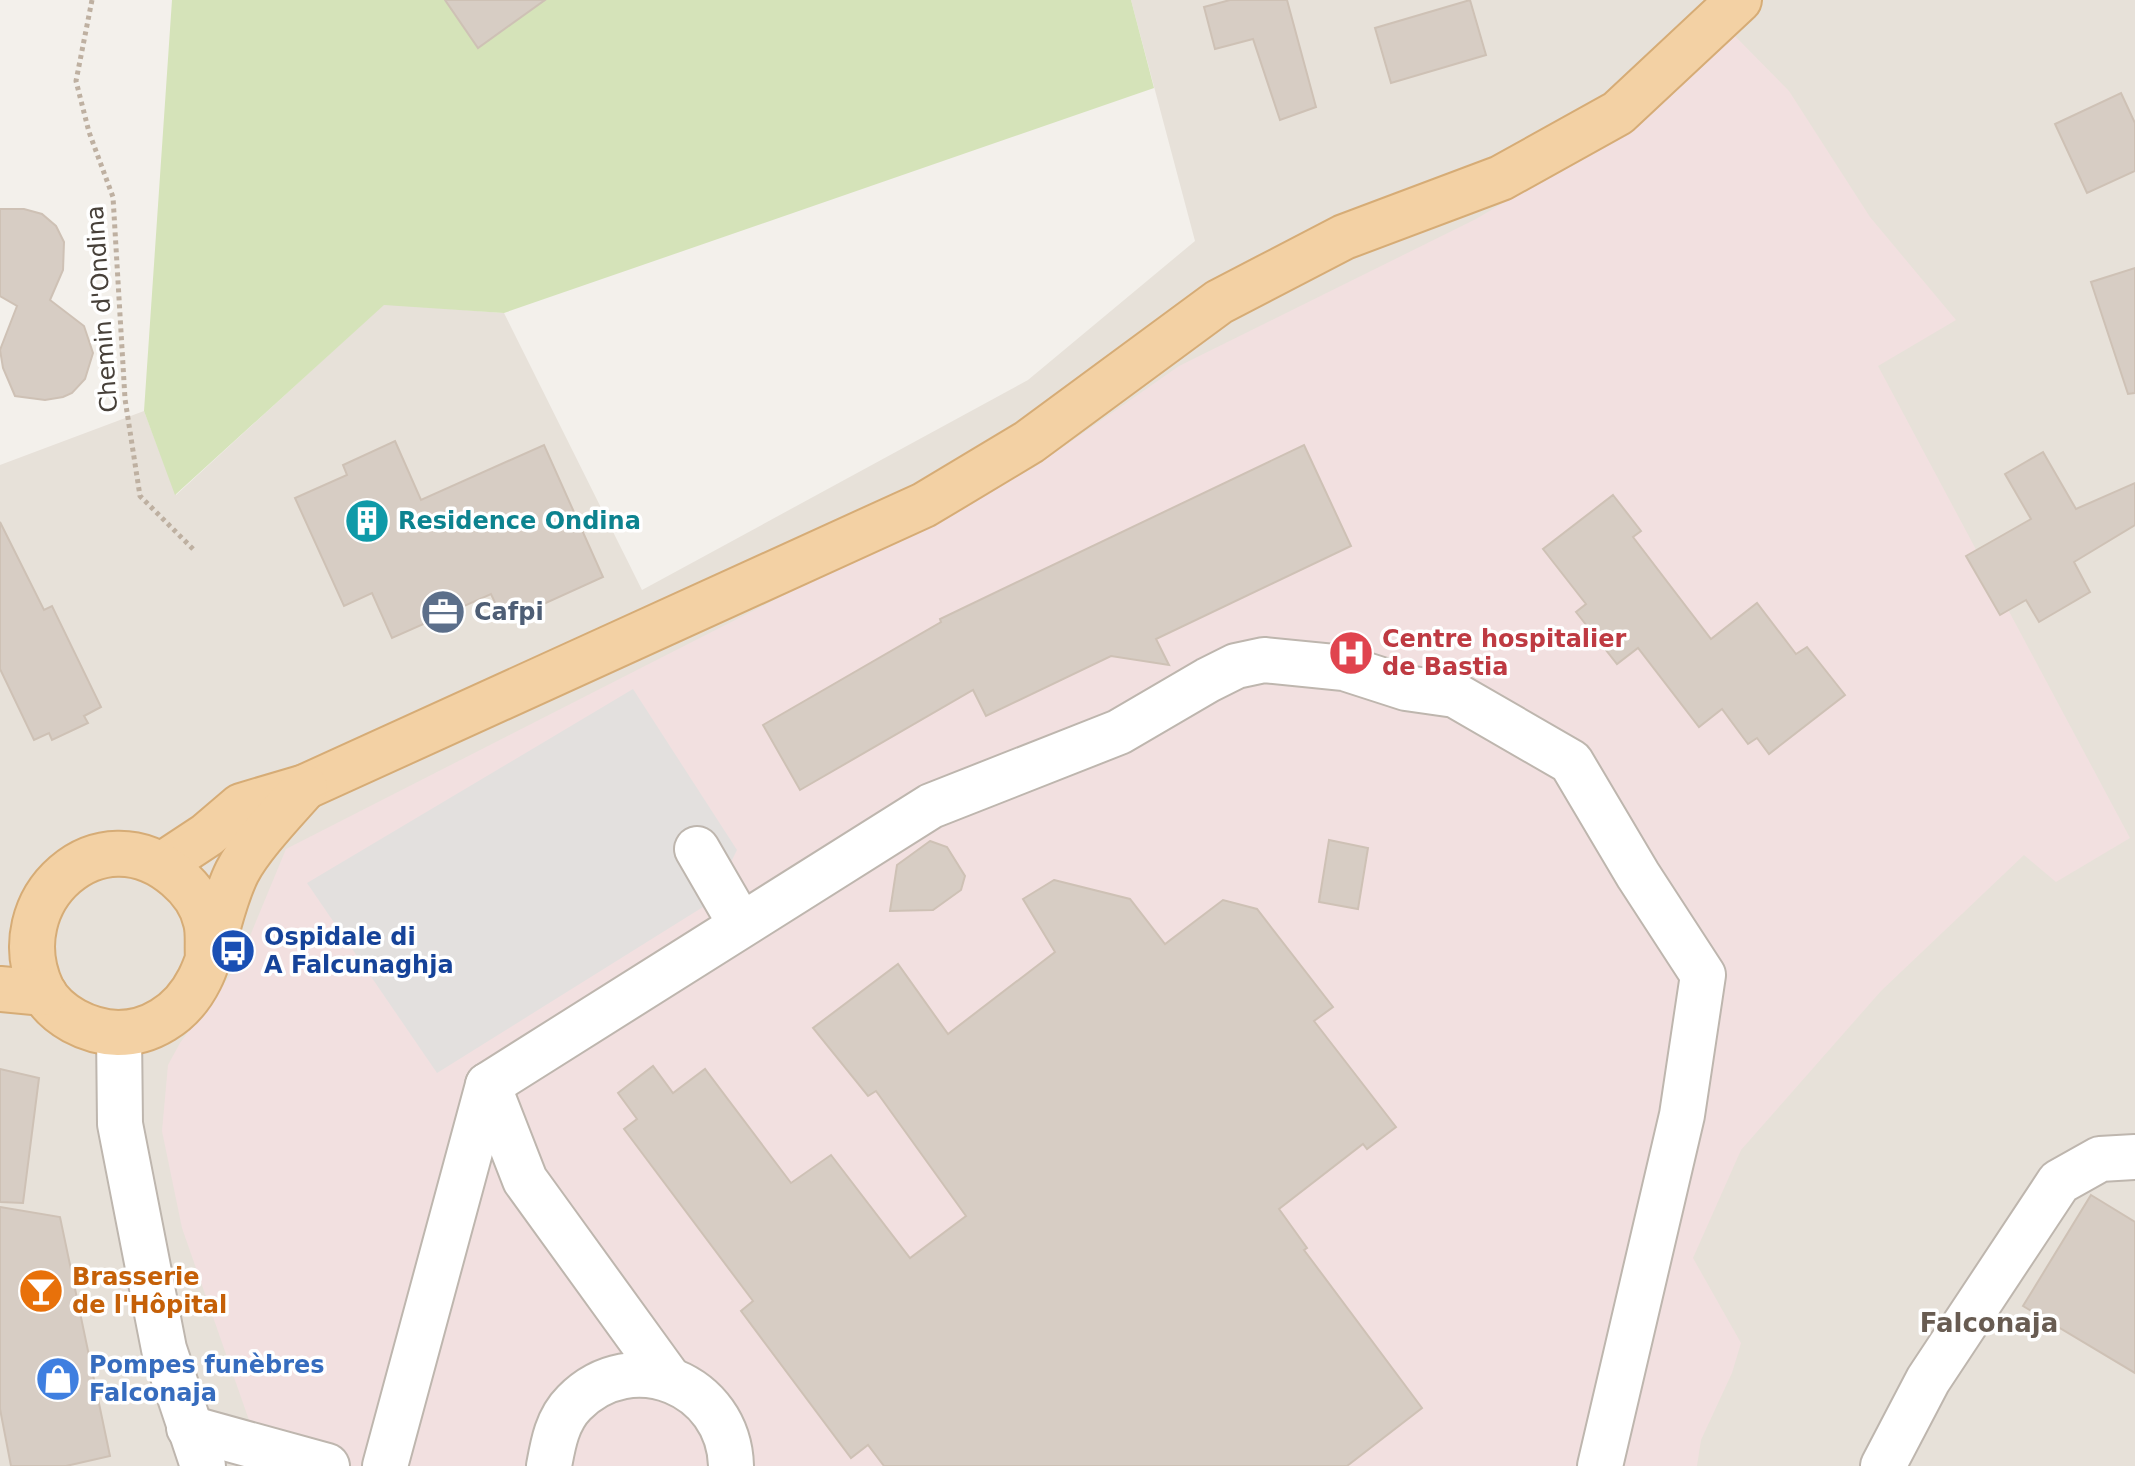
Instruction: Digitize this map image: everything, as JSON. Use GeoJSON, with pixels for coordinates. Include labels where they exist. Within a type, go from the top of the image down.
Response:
{"type":"FeatureCollection","features":[{"type":"Feature","properties":{"kind":"main road"},"geometry":{"type":"LineString","coordinates":[[163,864],[207,835],[241,806],[305,787],[924,505],[1029,442],[1219,302],[1344,237],[1501,178],[1618,113],[1739,0]]}},
{"type":"Feature","properties":{"kind":"main road"},"geometry":{"type":"LineString","coordinates":[[49,886],[35,911],[29,939],[32,968],[44,993],[64,1015],[90,1029],[119,1033],[150,1028],[177,1012],[197,988],[237,872],[305,787]]}},
{"type":"Feature","properties":{"kind":"main road"},"geometry":{"type":"LineString","coordinates":[[0,915],[49,886],[73,866],[102,855],[133,855],[163,864],[190,888],[206,921],[208,958]]}},
{"type":"Feature","properties":{"kind":"main road"},"geometry":{"type":"LineString","coordinates":[[0,989],[44,993]]}},
{"type":"Feature","properties":{"kind":"street"},"geometry":{"type":"LineString","coordinates":[[385,1466],[488,1085],[931,806],[1119,732],[1236,666],[1264,660],[1344,668],[1406,688],[1455,695],[1571,762],[1638,875],[1703,975],[1682,1115],[1600,1466]]}},
{"type":"Feature","properties":{"kind":"street"},"geometry":{"type":"LineString","coordinates":[[697,849],[741,925]]}},
{"type":"Feature","properties":{"kind":"street"},"geometry":{"type":"LineString","coordinates":[[119,1033],[120,1124],[164,1349],[196,1447],[327,1466]]}},
{"type":"Feature","properties":{"kind":"street"},"geometry":{"type":"LineString","coordinates":[[488,1085],[525,1180],[669,1379]]}},
{"type":"Feature","properties":{"kind":"street"},"geometry":{"type":"LineString","coordinates":[[1883,1466],[1928,1380],[2059,1182],[2100,1159],[2135,1157]]}},
{"type":"Feature","properties":{"kind":"street"},"geometry":{"type":"LineString","coordinates":[[549,1466],[555,1435],[573,1404],[601,1384],[634,1375],[669,1379],[698,1394],[719,1419],[731,1449],[731,1466]]}},
{"type":"Feature","properties":{"kind":"path","name":"Chemin d'Ondina"},"geometry":{"type":"LineString","coordinates":[[92,0],[76,81],[89,132],[113,197],[125,399],[140,496],[195,551]]}},
{"type":"Feature","properties":{"kind":"shaded area","name":"Centre hospitalier de Bastia"},"geometry":{"type":"Polygon","coordinates":[[[1131,0],[2135,0],[2135,1466],[0,1466],[0,465],[144,411],[176,495],[384,304],[504,313],[642,590],[1028,380],[1195,241],[1131,0]]]}},
{"type":"Feature","properties":{"kind":"shaded area","name":"Centre hospitalier de Bastia"},"geometry":{"type":"Polygon","coordinates":[[[1730,31],[1789,91],[1870,217],[1956,320],[1878,366],[2130,838],[2056,882],[2024,855],[1881,991],[1741,1150],[1693,1258],[1741,1343],[1732,1373],[1701,1440],[1697,1466],[265,1466],[182,1228],[162,1131],[168,1065],[180,1043],[238,965],[286,849],[1033,468],[1179,366],[1476,219],[1649,116],[1730,31]]]}},
{"type":"Feature","properties":{"kind":"shaded area"},"geometry":{"type":"Polygon","coordinates":[[[633,689],[737,850],[711,902],[437,1073],[307,883],[633,689]]]}},
{"type":"Feature","properties":{"kind":"green space"},"geometry":{"type":"Polygon","coordinates":[[[172,0],[1131,0],[1154,88],[504,313],[384,305],[175,495],[144,411],[172,0]]]}},
{"type":"Feature","properties":{"kind":"building"},"geometry":{"type":"Polygon","coordinates":[[[445,0],[545,0],[478,48],[445,0]]]}},
{"type":"Feature","properties":{"kind":"building"},"geometry":{"type":"Polygon","coordinates":[[[1230,0],[1287,0],[1316,107],[1280,120],[1253,39],[1215,49],[1204,7],[1230,0]]]}},
{"type":"Feature","properties":{"kind":"building"},"geometry":{"type":"Polygon","coordinates":[[[1470,0],[1486,55],[1391,83],[1375,28],[1470,0]]]}},
{"type":"Feature","properties":{"kind":"building"},"geometry":{"type":"Polygon","coordinates":[[[2121,93],[2135,123],[2135,171],[2087,193],[2055,124],[2121,93]]]}},
{"type":"Feature","properties":{"kind":"building"},"geometry":{"type":"Polygon","coordinates":[[[0,209],[24,209],[42,214],[56,226],[64,242],[63,270],[50,300],[84,326],[93,353],[85,379],[72,393],[63,397],[45,400],[15,396],[3,368],[0,350],[17,306],[0,296],[0,209]]]}},
{"type":"Feature","properties":{"kind":"building"},"geometry":{"type":"Polygon","coordinates":[[[2135,268],[2135,393],[2128,394],[2091,282],[2135,268]]]}},
{"type":"Feature","properties":{"kind":"building","name":"Residence Ondina"},"geometry":{"type":"Polygon","coordinates":[[[395,441],[421,500],[544,445],[603,577],[504,622],[491,594],[392,638],[372,593],[344,606],[295,498],[347,475],[343,465],[395,441]]]}},
{"type":"Feature","properties":{"kind":"building"},"geometry":{"type":"Polygon","coordinates":[[[1304,445],[1351,546],[1156,639],[1169,665],[1111,656],[986,716],[973,690],[800,790],[763,725],[941,622],[940,619],[1304,445]]]}},
{"type":"Feature","properties":{"kind":"building"},"geometry":{"type":"Polygon","coordinates":[[[2043,452],[2076,509],[2135,483],[2135,525],[2074,562],[2090,592],[2039,622],[2026,600],[2000,615],[1966,556],[2031,519],[2005,474],[2043,452]]]}},
{"type":"Feature","properties":{"kind":"building"},"geometry":{"type":"Polygon","coordinates":[[[1613,495],[1641,531],[1633,537],[1711,639],[1757,603],[1796,654],[1807,647],[1845,695],[1769,754],[1757,738],[1748,744],[1722,709],[1699,727],[1638,648],[1617,664],[1576,612],[1586,604],[1543,549],[1613,495]]]}},
{"type":"Feature","properties":{"kind":"building"},"geometry":{"type":"Polygon","coordinates":[[[0,522],[44,610],[52,606],[101,707],[84,716],[88,723],[52,740],[49,733],[34,740],[0,669],[0,522]]]}},
{"type":"Feature","properties":{"kind":"building"},"geometry":{"type":"Polygon","coordinates":[[[1329,840],[1368,848],[1358,909],[1319,902],[1329,840]]]}},
{"type":"Feature","properties":{"kind":"building"},"geometry":{"type":"Polygon","coordinates":[[[930,841],[947,847],[965,876],[961,890],[933,910],[890,911],[897,865],[930,841]]]}},
{"type":"Feature","properties":{"kind":"building"},"geometry":{"type":"Polygon","coordinates":[[[1054,880],[1130,899],[1165,944],[1223,900],[1257,909],[1333,1007],[1314,1021],[1396,1127],[1367,1149],[1363,1144],[1279,1209],[1307,1248],[1304,1250],[1422,1408],[1347,1466],[884,1466],[868,1445],[851,1458],[741,1311],[753,1301],[624,1129],[637,1119],[618,1093],[653,1066],[673,1093],[705,1069],[791,1183],[831,1155],[910,1258],[966,1216],[876,1091],[868,1096],[813,1028],[898,964],[948,1034],[1055,952],[1023,899],[1054,880]]]}},
{"type":"Feature","properties":{"kind":"building"},"geometry":{"type":"Polygon","coordinates":[[[0,1069],[39,1078],[23,1203],[0,1202],[0,1069]]]}},
{"type":"Feature","properties":{"kind":"building"},"geometry":{"type":"Polygon","coordinates":[[[2091,1195],[2135,1222],[2135,1373],[2023,1306],[2091,1195]]]}},
{"type":"Feature","properties":{"kind":"building"},"geometry":{"type":"Polygon","coordinates":[[[0,1207],[60,1217],[110,1456],[66,1466],[11,1466],[0,1409],[0,1207]]]}},
{"type":"Feature","properties":{"kind":"place","name":"Residence Ondina"},"geometry":{"type":"Point","coordinates":[367,521]}},
{"type":"Feature","properties":{"kind":"place","name":"Cafpi"},"geometry":{"type":"Point","coordinates":[443,612]}},
{"type":"Feature","properties":{"kind":"place","name":"Centre hospitalier de Bastia"},"geometry":{"type":"Point","coordinates":[1351,653]}},
{"type":"Feature","properties":{"kind":"place","name":"Ospidale di A Falcunaghja"},"geometry":{"type":"Point","coordinates":[233,951]}},
{"type":"Feature","properties":{"kind":"place","name":"Brasserie de l'Hôpital"},"geometry":{"type":"Point","coordinates":[41,1291]}},
{"type":"Feature","properties":{"kind":"place","name":"Pompes funèbres Falconaja"},"geometry":{"type":"Point","coordinates":[58,1379]}},
{"type":"Feature","properties":{"kind":"district","name":"Falconaja"},"geometry":{"type":"Point","coordinates":[1989,1323]}}]}
